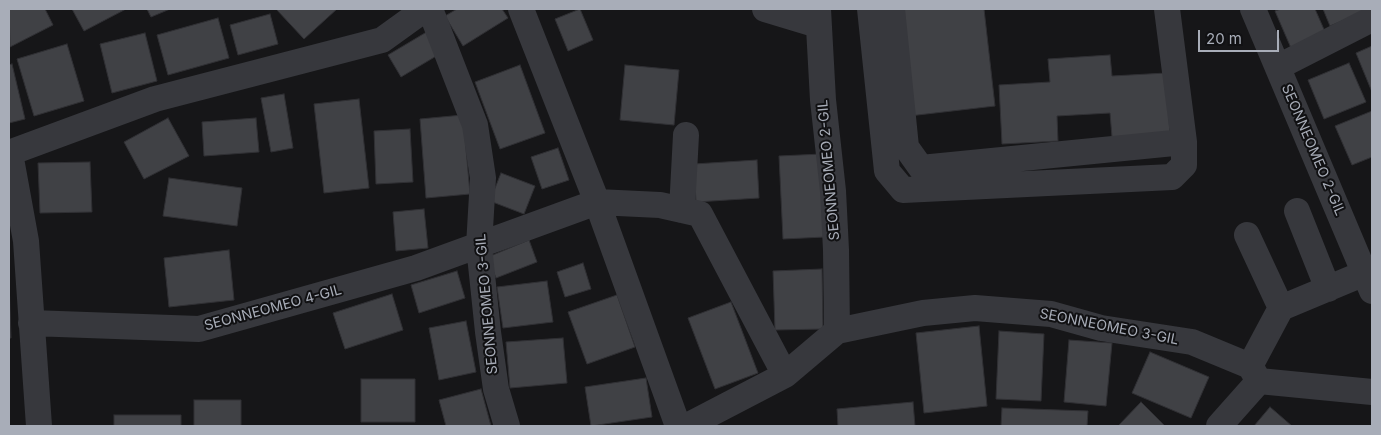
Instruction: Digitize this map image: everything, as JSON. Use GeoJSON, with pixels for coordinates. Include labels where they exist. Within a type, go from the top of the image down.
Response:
{"type":"FeatureCollection","features":[{"type":"Feature","properties":{"kind":"street"},"geometry":{"type":"LineString","coordinates":[[39,426],[26,242],[9,153],[155,99],[382,40],[425,9]]}},
{"type":"Feature","properties":{"kind":"street","name":"SEONNEOMEO 3-GIL"},"geometry":{"type":"LineString","coordinates":[[430,9],[475,124],[483,178],[479,246],[488,332],[496,389],[507,426]]}},
{"type":"Feature","properties":{"kind":"street"},"geometry":{"type":"LineString","coordinates":[[521,9],[597,202],[678,426]]}},
{"type":"Feature","properties":{"kind":"street"},"geometry":{"type":"LineString","coordinates":[[765,9],[818,17]]}},
{"type":"Feature","properties":{"kind":"street"},"geometry":{"type":"LineString","coordinates":[[870,9],[887,171],[903,190],[1172,177],[1184,165],[1184,142],[1167,9]]}},
{"type":"Feature","properties":{"kind":"street"},"geometry":{"type":"LineString","coordinates":[[892,9],[906,146],[921,168],[1184,142]]}},
{"type":"Feature","properties":{"kind":"street","name":"SEONNEOMEO 2-GIL"},"geometry":{"type":"LineString","coordinates":[[1253,9],[1370,278]]}},
{"type":"Feature","properties":{"kind":"street","name":"SEONNEOMEO 2-GIL"},"geometry":{"type":"LineString","coordinates":[[818,17],[823,100],[833,191],[837,330]]}},
{"type":"Feature","properties":{"kind":"street"},"geometry":{"type":"LineString","coordinates":[[1278,67],[1372,20]]}},
{"type":"Feature","properties":{"kind":"street"},"geometry":{"type":"LineString","coordinates":[[682,210],[686,135]]}},
{"type":"Feature","properties":{"kind":"street"},"geometry":{"type":"LineString","coordinates":[[597,202],[660,205],[700,214],[785,375]]}},
{"type":"Feature","properties":{"kind":"street","name":"SEONNEOMEO 4-GIL"},"geometry":{"type":"LineString","coordinates":[[31,323],[199,329],[416,268],[597,202]]}},
{"type":"Feature","properties":{"kind":"street"},"geometry":{"type":"LineString","coordinates":[[1297,211],[1328,289]]}},
{"type":"Feature","properties":{"kind":"street"},"geometry":{"type":"LineString","coordinates":[[1247,235],[1281,308]]}},
{"type":"Feature","properties":{"kind":"street"},"geometry":{"type":"LineString","coordinates":[[1219,426],[1254,373],[1281,308],[1328,289],[1370,278]]}},
{"type":"Feature","properties":{"kind":"street","name":"SEONNEOMEO 3-GIL"},"geometry":{"type":"LineString","coordinates":[[687,426],[785,375],[837,330],[923,312],[975,308],[1051,314],[1101,328],[1192,342],[1254,373]]}},
{"type":"Feature","properties":{"kind":"street"},"geometry":{"type":"LineString","coordinates":[[1254,373],[1372,392]]}},
{"type":"Feature","properties":{"kind":"building"},"geometry":{"type":"Polygon","coordinates":[[[9,9],[45,9],[53,25],[10,47],[9,9]]]}},
{"type":"Feature","properties":{"kind":"building"},"geometry":{"type":"Polygon","coordinates":[[[72,9],[126,9],[84,31],[72,9]]]}},
{"type":"Feature","properties":{"kind":"building"},"geometry":{"type":"Polygon","coordinates":[[[147,9],[170,9],[151,17],[147,9]]]}},
{"type":"Feature","properties":{"kind":"building"},"geometry":{"type":"Polygon","coordinates":[[[276,9],[337,9],[304,39],[276,9]]]}},
{"type":"Feature","properties":{"kind":"building"},"geometry":{"type":"Polygon","coordinates":[[[457,9],[502,9],[508,18],[463,46],[445,16],[457,9]]]}},
{"type":"Feature","properties":{"kind":"building"},"geometry":{"type":"Polygon","coordinates":[[[580,9],[593,40],[568,51],[555,19],[580,9]]]}},
{"type":"Feature","properties":{"kind":"building"},"geometry":{"type":"Polygon","coordinates":[[[897,9],[984,9],[995,106],[909,116],[897,9]]]}},
{"type":"Feature","properties":{"kind":"building"},"geometry":{"type":"Polygon","coordinates":[[[1281,9],[1315,9],[1326,34],[1291,48],[1275,11],[1281,9]]]}},
{"type":"Feature","properties":{"kind":"building"},"geometry":{"type":"Polygon","coordinates":[[[1323,9],[1361,9],[1363,12],[1330,26],[1323,9]]]}},
{"type":"Feature","properties":{"kind":"building"},"geometry":{"type":"Polygon","coordinates":[[[270,14],[278,44],[238,55],[230,25],[270,14]]]}},
{"type":"Feature","properties":{"kind":"building"},"geometry":{"type":"Polygon","coordinates":[[[218,18],[229,58],[168,75],[157,35],[218,18]]]}},
{"type":"Feature","properties":{"kind":"building"},"geometry":{"type":"Polygon","coordinates":[[[430,30],[443,52],[401,77],[388,55],[430,30]]]}},
{"type":"Feature","properties":{"kind":"building"},"geometry":{"type":"Polygon","coordinates":[[[145,33],[157,81],[112,93],[100,44],[145,33]]]}},
{"type":"Feature","properties":{"kind":"building"},"geometry":{"type":"Polygon","coordinates":[[[67,44],[84,101],[34,116],[17,59],[67,44]]]}},
{"type":"Feature","properties":{"kind":"building"},"geometry":{"type":"Polygon","coordinates":[[[1372,46],[1372,92],[1356,53],[1372,46]]]}},
{"type":"Feature","properties":{"kind":"building"},"geometry":{"type":"Polygon","coordinates":[[[1110,55],[1112,76],[1166,73],[1170,133],[1112,137],[1110,113],[1057,116],[1058,141],[1002,144],[999,85],[1050,82],[1048,59],[1110,55]]]}},
{"type":"Feature","properties":{"kind":"building"},"geometry":{"type":"Polygon","coordinates":[[[1349,63],[1366,102],[1324,119],[1308,80],[1349,63]]]}},
{"type":"Feature","properties":{"kind":"building"},"geometry":{"type":"Polygon","coordinates":[[[12,64],[25,119],[9,123],[9,65],[12,64]]]}},
{"type":"Feature","properties":{"kind":"building"},"geometry":{"type":"Polygon","coordinates":[[[520,65],[545,133],[500,149],[475,82],[520,65]]]}},
{"type":"Feature","properties":{"kind":"building"},"geometry":{"type":"Polygon","coordinates":[[[625,65],[679,70],[674,125],[620,120],[625,65]]]}},
{"type":"Feature","properties":{"kind":"building"},"geometry":{"type":"Polygon","coordinates":[[[284,94],[293,148],[271,152],[261,98],[284,94]]]}},
{"type":"Feature","properties":{"kind":"building"},"geometry":{"type":"Polygon","coordinates":[[[359,99],[369,188],[324,193],[314,104],[359,99]]]}},
{"type":"Feature","properties":{"kind":"building"},"geometry":{"type":"Polygon","coordinates":[[[1372,111],[1372,157],[1352,165],[1335,126],[1372,111]]]}},
{"type":"Feature","properties":{"kind":"building"},"geometry":{"type":"Polygon","coordinates":[[[463,115],[470,194],[426,198],[420,119],[463,115]]]}},
{"type":"Feature","properties":{"kind":"building"},"geometry":{"type":"Polygon","coordinates":[[[168,118],[189,156],[144,179],[124,142],[168,118]]]}},
{"type":"Feature","properties":{"kind":"building"},"geometry":{"type":"Polygon","coordinates":[[[256,118],[259,152],[204,156],[202,122],[256,118]]]}},
{"type":"Feature","properties":{"kind":"building"},"geometry":{"type":"Polygon","coordinates":[[[410,129],[413,182],[376,184],[374,131],[410,129]]]}},
{"type":"Feature","properties":{"kind":"building"},"geometry":{"type":"Polygon","coordinates":[[[558,148],[569,180],[542,189],[531,157],[558,148]]]}},
{"type":"Feature","properties":{"kind":"building"},"geometry":{"type":"Polygon","coordinates":[[[822,154],[825,237],[783,239],[779,156],[822,154]]]}},
{"type":"Feature","properties":{"kind":"building"},"geometry":{"type":"Polygon","coordinates":[[[757,160],[759,198],[696,202],[694,164],[757,160]]]}},
{"type":"Feature","properties":{"kind":"building"},"geometry":{"type":"Polygon","coordinates":[[[90,162],[92,212],[40,213],[38,163],[90,162]]]}},
{"type":"Feature","properties":{"kind":"building"},"geometry":{"type":"Polygon","coordinates":[[[501,173],[535,186],[524,214],[490,201],[501,173]]]}},
{"type":"Feature","properties":{"kind":"building"},"geometry":{"type":"Polygon","coordinates":[[[169,178],[242,188],[237,226],[163,216],[169,178]]]}},
{"type":"Feature","properties":{"kind":"building"},"geometry":{"type":"Polygon","coordinates":[[[424,209],[428,248],[396,251],[393,212],[424,209]]]}},
{"type":"Feature","properties":{"kind":"building"},"geometry":{"type":"Polygon","coordinates":[[[529,240],[537,262],[496,278],[488,257],[529,240]]]}},
{"type":"Feature","properties":{"kind":"building"},"geometry":{"type":"Polygon","coordinates":[[[229,250],[234,300],[169,307],[164,258],[229,250]]]}},
{"type":"Feature","properties":{"kind":"building"},"geometry":{"type":"Polygon","coordinates":[[[583,263],[591,289],[565,297],[557,272],[583,263]]]}},
{"type":"Feature","properties":{"kind":"building"},"geometry":{"type":"Polygon","coordinates":[[[822,269],[823,329],[775,330],[773,271],[822,269]]]}},
{"type":"Feature","properties":{"kind":"building"},"geometry":{"type":"Polygon","coordinates":[[[457,271],[465,298],[419,313],[411,285],[457,271]]]}},
{"type":"Feature","properties":{"kind":"building"},"geometry":{"type":"Polygon","coordinates":[[[9,279],[11,338],[9,338],[9,279]]]}},
{"type":"Feature","properties":{"kind":"building"},"geometry":{"type":"Polygon","coordinates":[[[547,281],[553,322],[503,328],[497,287],[547,281]]]}},
{"type":"Feature","properties":{"kind":"building"},"geometry":{"type":"Polygon","coordinates":[[[392,294],[403,330],[345,349],[333,313],[392,294]]]}},
{"type":"Feature","properties":{"kind":"building"},"geometry":{"type":"Polygon","coordinates":[[[617,295],[635,347],[587,364],[568,312],[617,295]]]}},
{"type":"Feature","properties":{"kind":"building"},"geometry":{"type":"Polygon","coordinates":[[[731,302],[758,373],[715,389],[688,318],[731,302]]]}},
{"type":"Feature","properties":{"kind":"building"},"geometry":{"type":"Polygon","coordinates":[[[466,321],[476,372],[439,380],[429,328],[466,321]]]}},
{"type":"Feature","properties":{"kind":"building"},"geometry":{"type":"Polygon","coordinates":[[[979,326],[987,406],[924,413],[916,333],[979,326]]]}},
{"type":"Feature","properties":{"kind":"building"},"geometry":{"type":"Polygon","coordinates":[[[999,331],[1044,334],[1041,401],[996,399],[999,331]]]}},
{"type":"Feature","properties":{"kind":"building"},"geometry":{"type":"Polygon","coordinates":[[[563,338],[567,383],[510,388],[506,342],[563,338]]]}},
{"type":"Feature","properties":{"kind":"building"},"geometry":{"type":"Polygon","coordinates":[[[1069,340],[1112,343],[1106,406],[1064,402],[1069,340]]]}},
{"type":"Feature","properties":{"kind":"building"},"geometry":{"type":"Polygon","coordinates":[[[1150,352],[1209,377],[1191,418],[1132,393],[1150,352]]]}},
{"type":"Feature","properties":{"kind":"building"},"geometry":{"type":"Polygon","coordinates":[[[646,378],[652,417],[591,426],[585,387],[646,378]]]}},
{"type":"Feature","properties":{"kind":"building"},"geometry":{"type":"Polygon","coordinates":[[[361,379],[415,379],[415,422],[361,422],[361,379]]]}},
{"type":"Feature","properties":{"kind":"building"},"geometry":{"type":"Polygon","coordinates":[[[481,389],[491,426],[446,426],[439,400],[481,389]]]}},
{"type":"Feature","properties":{"kind":"building"},"geometry":{"type":"Polygon","coordinates":[[[194,400],[241,400],[241,426],[194,426],[194,400]]]}},
{"type":"Feature","properties":{"kind":"building"},"geometry":{"type":"Polygon","coordinates":[[[913,402],[915,426],[838,426],[837,409],[913,402]]]}},
{"type":"Feature","properties":{"kind":"building"},"geometry":{"type":"Polygon","coordinates":[[[1141,402],[1165,426],[1118,426],[1141,402]]]}},
{"type":"Feature","properties":{"kind":"building"},"geometry":{"type":"Polygon","coordinates":[[[1270,407],[1292,426],[1254,426],[1270,407]]]}},
{"type":"Feature","properties":{"kind":"building"},"geometry":{"type":"Polygon","coordinates":[[[1002,408],[1088,411],[1087,426],[1001,426],[1002,408]]]}},
{"type":"Feature","properties":{"kind":"building"},"geometry":{"type":"Polygon","coordinates":[[[114,415],[181,415],[181,426],[114,426],[114,415]]]}}]}
